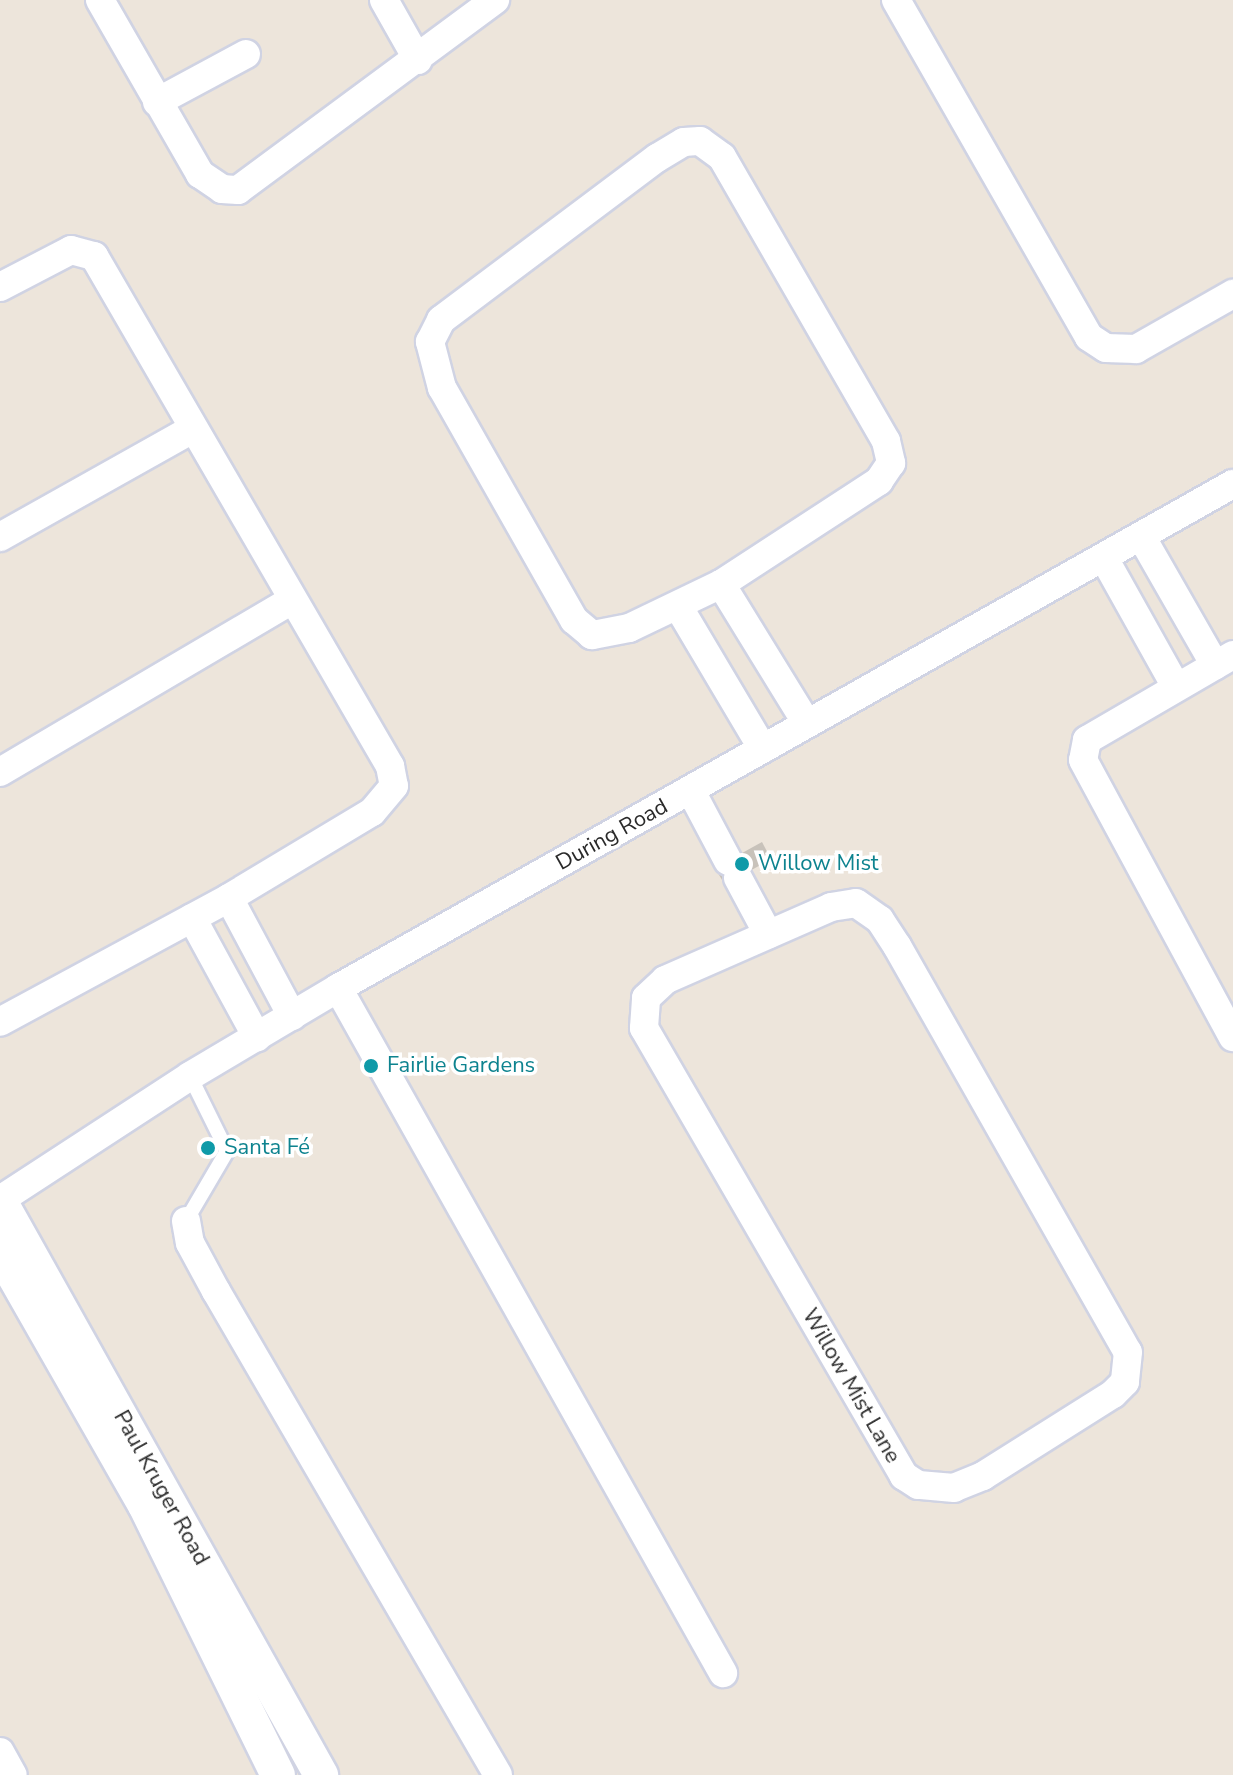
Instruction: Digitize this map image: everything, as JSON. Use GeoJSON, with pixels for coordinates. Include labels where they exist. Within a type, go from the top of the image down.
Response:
{"type":"FeatureCollection","features":[{"type":"Feature","properties":{"kind":"street"},"geometry":{"type":"LineString","coordinates":[[100,0],[200,174],[222,189],[238,190],[418,60],[495,0]]}},
{"type":"Feature","properties":{"kind":"street"},"geometry":{"type":"LineString","coordinates":[[384,0],[418,60]]}},
{"type":"Feature","properties":{"kind":"street"},"geometry":{"type":"LineString","coordinates":[[896,0],[1089,337],[1106,348],[1136,349],[1233,294]]}},
{"type":"Feature","properties":{"kind":"street"},"geometry":{"type":"LineString","coordinates":[[157,102],[246,54]]}},
{"type":"Feature","properties":{"kind":"street"},"geometry":{"type":"LineString","coordinates":[[693,140],[722,157],[886,441],[891,463],[879,481],[721,584],[612,635],[592,635],[582,628],[442,388],[430,342],[441,320],[657,158],[693,140]]}},
{"type":"Feature","properties":{"kind":"street"},"geometry":{"type":"LineString","coordinates":[[0,287],[71,250],[94,256],[191,430],[390,766],[394,786],[372,812],[229,898],[0,1022]]}},
{"type":"Feature","properties":{"kind":"street"},"geometry":{"type":"LineString","coordinates":[[0,537],[191,430]]}},
{"type":"Feature","properties":{"kind":"street","name":"During Road"},"geometry":{"type":"LineString","coordinates":[[0,1201],[190,1076],[338,988],[1233,484]]}},
{"type":"Feature","properties":{"kind":"street"},"geometry":{"type":"LineString","coordinates":[[1141,536],[1224,660],[1087,740],[1083,760],[1233,1037]]}},
{"type":"Feature","properties":{"kind":"street"},"geometry":{"type":"LineString","coordinates":[[1104,558],[1176,687]]}},
{"type":"Feature","properties":{"kind":"street"},"geometry":{"type":"LineString","coordinates":[[721,584],[807,724]]}},
{"type":"Feature","properties":{"kind":"street"},"geometry":{"type":"LineString","coordinates":[[0,772],[292,600]]}},
{"type":"Feature","properties":{"kind":"street"},"geometry":{"type":"LineString","coordinates":[[678,606],[763,749]]}},
{"type":"Feature","properties":{"kind":"street"},"geometry":{"type":"LineString","coordinates":[[691,791],[768,934]]}},
{"type":"Feature","properties":{"kind":"street"},"geometry":{"type":"LineString","coordinates":[[229,898],[292,1016]]}},
{"type":"Feature","properties":{"kind":"street","name":"Willow Mist Lane"},"geometry":{"type":"LineString","coordinates":[[846,903],[856,903],[880,920],[1128,1352],[1125,1382],[1113,1394],[983,1476],[954,1488],[918,1485],[904,1476],[644,1028],[646,998],[657,985],[768,934],[846,903]]}},
{"type":"Feature","properties":{"kind":"street"},"geometry":{"type":"LineString","coordinates":[[192,918],[257,1037]]}},
{"type":"Feature","properties":{"kind":"street"},"geometry":{"type":"LineString","coordinates":[[338,988],[723,1673]]}},
{"type":"Feature","properties":{"kind":"street","name":"Paul Kruger Road"},"geometry":{"type":"LineString","coordinates":[[0,1201],[321,1775]]}},
{"type":"Feature","properties":{"kind":"street"},"geometry":{"type":"LineString","coordinates":[[186,1221],[190,1243],[216,1291],[498,1775]]}},
{"type":"Feature","properties":{"kind":"street","name":"Paul Kruger Road"},"geometry":{"type":"LineString","coordinates":[[0,1251],[145,1505],[278,1775]]}},
{"type":"Feature","properties":{"kind":"street"},"geometry":{"type":"LineString","coordinates":[[0,1752],[13,1775]]}},
{"type":"Feature","properties":{"kind":"lane"},"geometry":{"type":"LineString","coordinates":[[186,1221],[227,1151],[190,1076]]}},
{"type":"Feature","properties":{"kind":"building","name":"Willow Mist"},"geometry":{"type":"Polygon","coordinates":[[[762,842],[771,859],[725,885],[715,868],[762,842]]]}},
{"type":"Feature","properties":{"kind":"place","name":"Willow Mist"},"geometry":{"type":"Point","coordinates":[742,864]}},
{"type":"Feature","properties":{"kind":"place","name":"Fairlie Gardens"},"geometry":{"type":"Point","coordinates":[371,1066]}},
{"type":"Feature","properties":{"kind":"place","name":"Santa Fé"},"geometry":{"type":"Point","coordinates":[208,1148]}}]}
